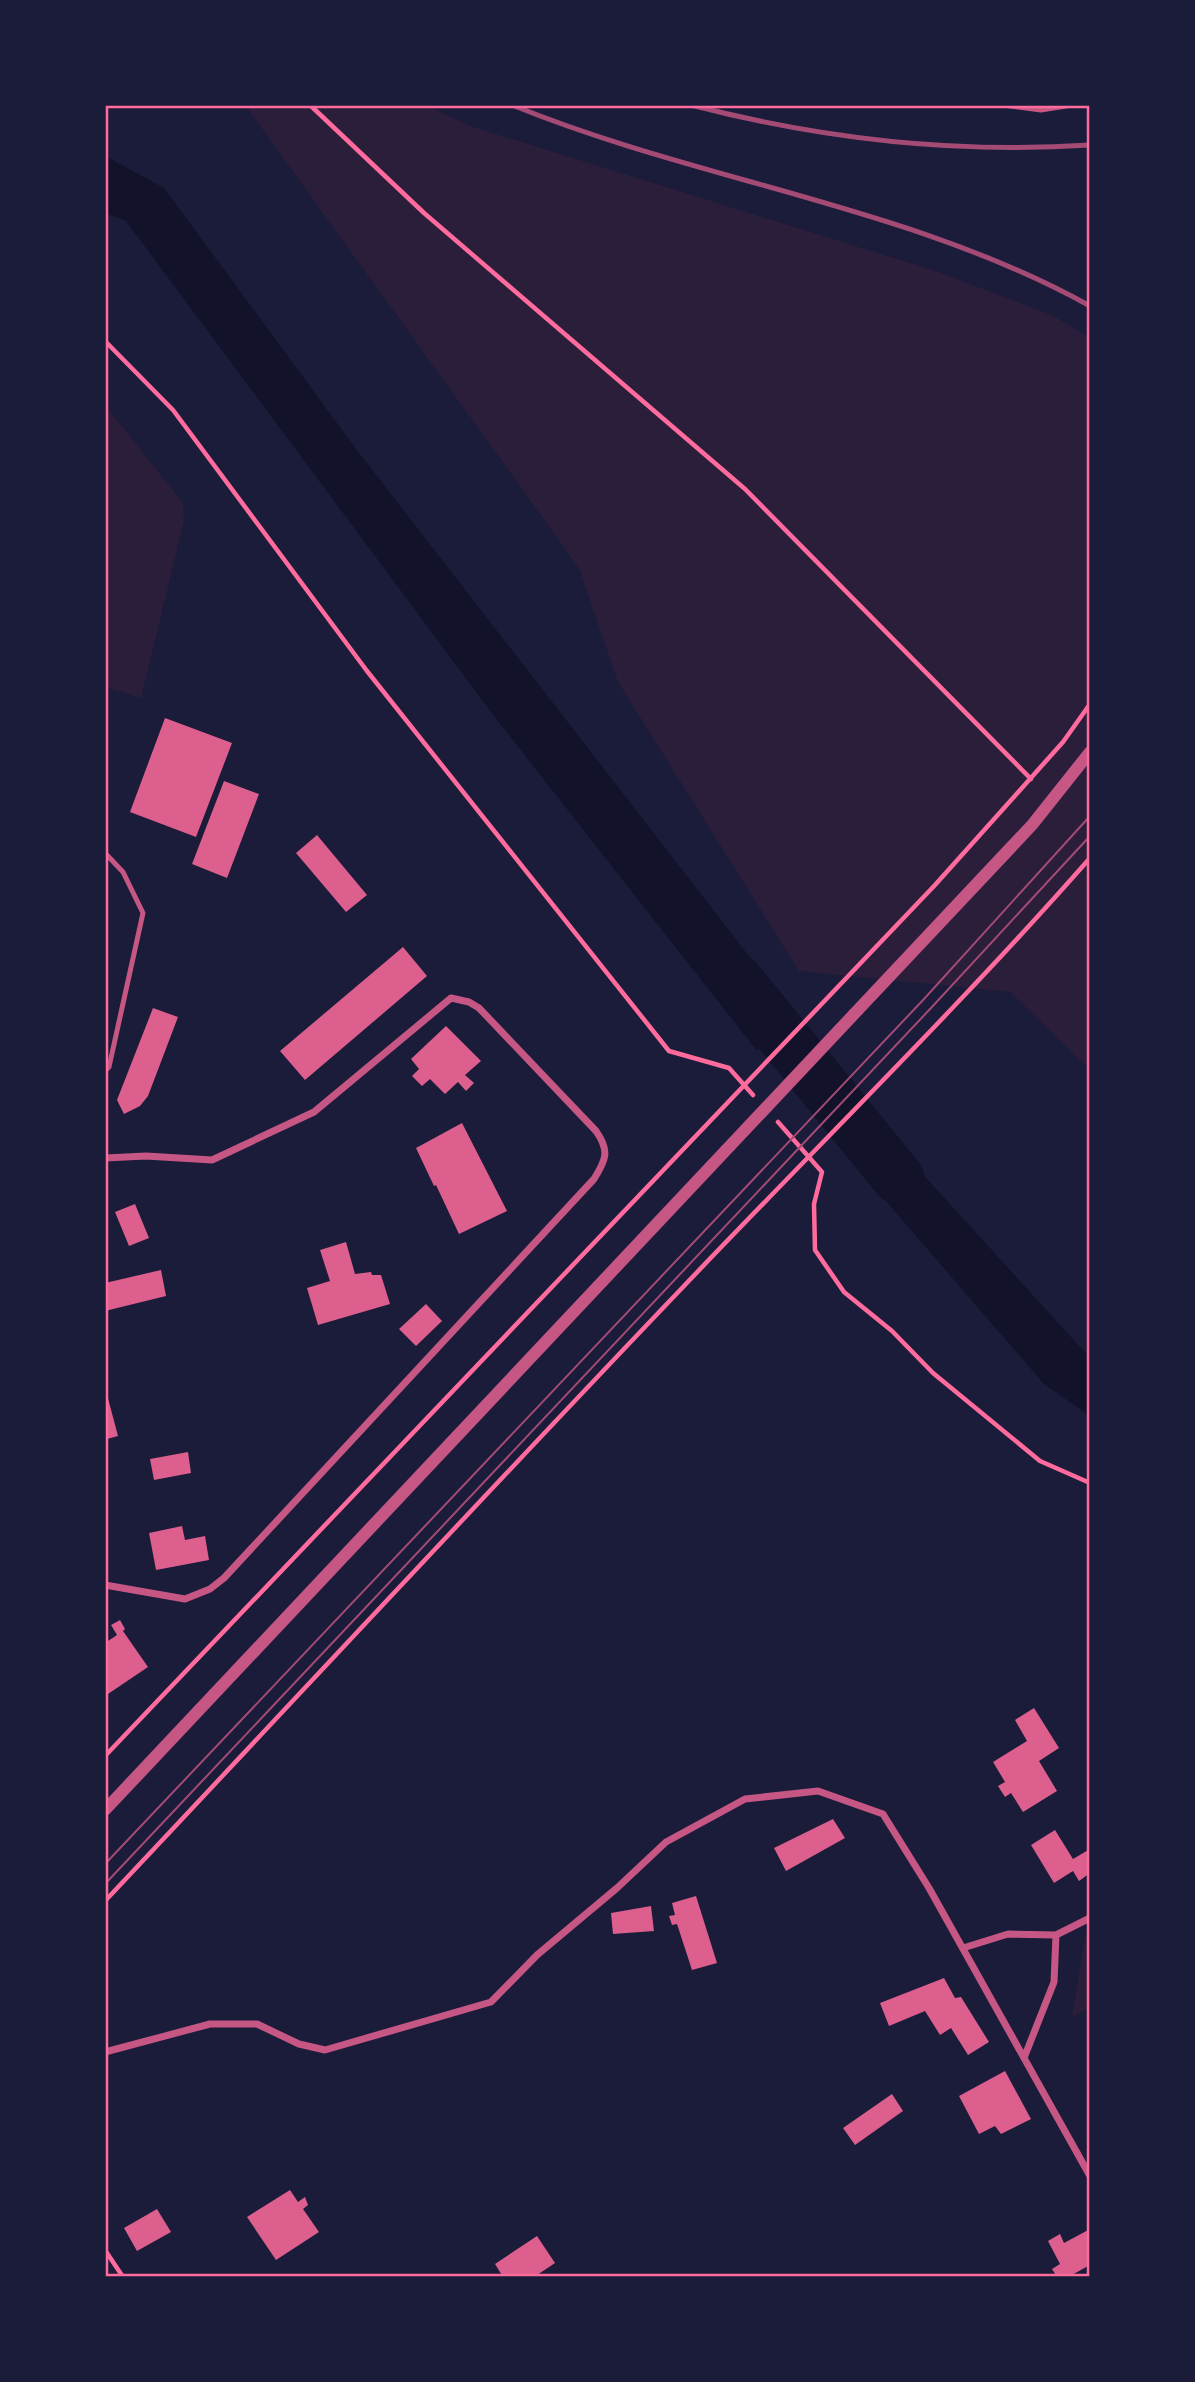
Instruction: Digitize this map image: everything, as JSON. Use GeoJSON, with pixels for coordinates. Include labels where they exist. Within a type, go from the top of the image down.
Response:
{"type":"FeatureCollection","features":[{"type":"Feature","properties":{"kind":"street"},"geometry":{"type":"LineString","coordinates":[[105,1810],[1032,825],[1090,752]]}},
{"type":"Feature","properties":{"kind":"street"},"geometry":{"type":"LineString","coordinates":[[105,1158],[146,1156],[212,1160],[314,1111],[451,998],[469,1002],[479,1008],[596,1131],[606,1153],[594,1180],[224,1578],[210,1589],[185,1599],[105,1585]]}},
{"type":"Feature","properties":{"kind":"street"},"geometry":{"type":"LineString","coordinates":[[105,2052],[210,2024],[257,2024],[299,2044],[325,2050],[491,2002],[537,1955],[617,1888],[666,1842],[745,1798],[818,1791],[883,1814],[929,1888],[1090,2176]]}},
{"type":"Feature","properties":{"kind":"street"},"geometry":{"type":"LineString","coordinates":[[963,1948],[1009,1934],[1056,1935],[1090,1918]]}},
{"type":"Feature","properties":{"kind":"street"},"geometry":{"type":"LineString","coordinates":[[1024,2058],[1054,1982],[1056,1935]]}},
{"type":"Feature","properties":{"kind":"lane"},"geometry":{"type":"LineString","coordinates":[[1003,105],[1041,110],[1072,105]]}},
{"type":"Feature","properties":{"kind":"lane"},"geometry":{"type":"LineString","coordinates":[[105,853],[123,872],[143,914],[109,1067],[105,1071]]}},
{"type":"Feature","properties":{"kind":"path"},"geometry":{"type":"LineString","coordinates":[[310,105],[424,213],[745,489],[1031,779]]}},
{"type":"Feature","properties":{"kind":"path"},"geometry":{"type":"LineString","coordinates":[[105,341],[173,410],[367,671],[669,1051],[729,1068]]}},
{"type":"Feature","properties":{"kind":"path"},"geometry":{"type":"LineString","coordinates":[[105,1756],[936,886],[1063,742],[1090,704]]}},
{"type":"Feature","properties":{"kind":"path"},"geometry":{"type":"LineString","coordinates":[[105,1901],[760,1207],[859,1107],[1090,858]]}},
{"type":"Feature","properties":{"kind":"path"},"geometry":{"type":"LineString","coordinates":[[822,1172],[814,1204],[815,1250],[844,1292],[892,1331],[933,1373],[1040,1461],[1090,1483]]}},
{"type":"Feature","properties":{"kind":"path"},"geometry":{"type":"LineString","coordinates":[[105,2250],[123,2277]]}},
{"type":"Feature","properties":{"kind":"shaded area"},"geometry":{"type":"Polygon","coordinates":[[[245,105],[426,105],[470,126],[939,272],[1054,316],[1090,338],[1090,1070],[1010,992],[799,971],[618,682],[579,568],[245,105]]]}},
{"type":"Feature","properties":{"kind":"shaded area"},"geometry":{"type":"Polygon","coordinates":[[[105,156],[164,188],[356,449],[797,1018],[761,1056],[494,716],[126,221],[105,213],[105,156]]]}},
{"type":"Feature","properties":{"kind":"shaded area"},"geometry":{"type":"Polygon","coordinates":[[[105,405],[183,503],[184,521],[141,698],[105,687],[105,405]]]}},
{"type":"Feature","properties":{"kind":"shaded area"},"geometry":{"type":"Polygon","coordinates":[[[866,1112],[1090,1358],[1090,1416],[1044,1384],[835,1142],[866,1112]]]}},
{"type":"Feature","properties":{"kind":"shaded area"},"geometry":{"type":"Polygon","coordinates":[[[1090,1935],[1090,2008],[1072,2017],[1085,1937],[1090,1935]]]}},
{"type":"Feature","properties":{"kind":"pier"},"geometry":{"type":"Polygon","coordinates":[[[796,1011],[800,1020],[764,1059],[759,1059],[754,1053],[796,1011]]]}},
{"type":"Feature","properties":{"kind":"building"},"geometry":{"type":"Polygon","coordinates":[[[165,718],[232,743],[196,837],[130,812],[165,718]]]}},
{"type":"Feature","properties":{"kind":"building"},"geometry":{"type":"Polygon","coordinates":[[[224,781],[259,794],[227,878],[192,864],[224,781]]]}},
{"type":"Feature","properties":{"kind":"building"},"geometry":{"type":"Polygon","coordinates":[[[317,835],[367,895],[346,912],[296,853],[317,835]]]}},
{"type":"Feature","properties":{"kind":"building"},"geometry":{"type":"Polygon","coordinates":[[[403,947],[427,976],[305,1080],[280,1051],[403,947]]]}},
{"type":"Feature","properties":{"kind":"building"},"geometry":{"type":"Polygon","coordinates":[[[153,1008],[178,1017],[148,1096],[140,1106],[124,1114],[117,1100],[153,1008]]]}},
{"type":"Feature","properties":{"kind":"building"},"geometry":{"type":"Polygon","coordinates":[[[446,1026],[481,1061],[465,1075],[474,1083],[466,1091],[458,1082],[445,1094],[430,1079],[422,1086],[412,1076],[419,1069],[411,1059],[446,1026]]]}},
{"type":"Feature","properties":{"kind":"building"},"geometry":{"type":"Polygon","coordinates":[[[462,1123],[507,1211],[459,1234],[416,1148],[462,1123]]]}},
{"type":"Feature","properties":{"kind":"building"},"geometry":{"type":"Polygon","coordinates":[[[135,1204],[149,1238],[129,1246],[115,1212],[135,1204]]]}},
{"type":"Feature","properties":{"kind":"building"},"geometry":{"type":"Polygon","coordinates":[[[346,1242],[355,1274],[371,1272],[372,1275],[381,1275],[390,1304],[318,1325],[307,1288],[330,1281],[320,1250],[346,1242]]]}},
{"type":"Feature","properties":{"kind":"building"},"geometry":{"type":"Polygon","coordinates":[[[161,1270],[166,1296],[105,1311],[105,1283],[161,1270]]]}},
{"type":"Feature","properties":{"kind":"building"},"geometry":{"type":"Polygon","coordinates":[[[426,1304],[442,1321],[416,1346],[399,1329],[426,1304]]]}},
{"type":"Feature","properties":{"kind":"building"},"geometry":{"type":"Polygon","coordinates":[[[105,1387],[118,1436],[107,1439],[105,1431],[105,1387]]]}},
{"type":"Feature","properties":{"kind":"building"},"geometry":{"type":"Polygon","coordinates":[[[188,1452],[191,1473],[154,1480],[150,1459],[188,1452]]]}},
{"type":"Feature","properties":{"kind":"building"},"geometry":{"type":"Polygon","coordinates":[[[182,1526],[185,1540],[205,1536],[209,1560],[156,1570],[149,1533],[182,1526]]]}},
{"type":"Feature","properties":{"kind":"building"},"geometry":{"type":"Polygon","coordinates":[[[120,1620],[125,1629],[123,1631],[148,1667],[105,1696],[105,1643],[117,1635],[111,1625],[120,1620]]]}},
{"type":"Feature","properties":{"kind":"building"},"geometry":{"type":"Polygon","coordinates":[[[1034,1708],[1059,1748],[1039,1761],[1057,1791],[1023,1812],[1011,1793],[1005,1797],[998,1786],[1005,1782],[993,1762],[1027,1741],[1015,1720],[1034,1708]]]}},
{"type":"Feature","properties":{"kind":"building"},"geometry":{"type":"Polygon","coordinates":[[[833,1819],[845,1838],[786,1871],[774,1848],[833,1819]]]}},
{"type":"Feature","properties":{"kind":"building"},"geometry":{"type":"Polygon","coordinates":[[[1055,1830],[1073,1859],[1090,1849],[1090,1873],[1079,1881],[1073,1871],[1054,1883],[1031,1845],[1055,1830]]]}},
{"type":"Feature","properties":{"kind":"building"},"geometry":{"type":"Polygon","coordinates":[[[696,1896],[717,1963],[692,1970],[677,1924],[672,1925],[669,1916],[675,1915],[672,1903],[696,1896]]]}},
{"type":"Feature","properties":{"kind":"building"},"geometry":{"type":"Polygon","coordinates":[[[651,1906],[654,1931],[613,1934],[611,1913],[651,1906]]]}},
{"type":"Feature","properties":{"kind":"building"},"geometry":{"type":"Polygon","coordinates":[[[944,1978],[955,1998],[961,1997],[989,2042],[968,2055],[951,2028],[940,2035],[925,2011],[889,2026],[880,2003],[944,1978]]]}},
{"type":"Feature","properties":{"kind":"building"},"geometry":{"type":"Polygon","coordinates":[[[1005,2071],[1031,2119],[1001,2134],[995,2126],[979,2134],[959,2096],[1005,2071]]]}},
{"type":"Feature","properties":{"kind":"building"},"geometry":{"type":"Polygon","coordinates":[[[892,2094],[903,2111],[855,2145],[843,2128],[892,2094]]]}},
{"type":"Feature","properties":{"kind":"building"},"geometry":{"type":"Polygon","coordinates":[[[290,2190],[298,2202],[305,2197],[308,2205],[303,2209],[319,2232],[276,2260],[247,2217],[290,2190]]]}},
{"type":"Feature","properties":{"kind":"building"},"geometry":{"type":"Polygon","coordinates":[[[157,2209],[171,2232],[137,2251],[124,2228],[157,2209]]]}},
{"type":"Feature","properties":{"kind":"building"},"geometry":{"type":"Polygon","coordinates":[[[1090,2229],[1090,2265],[1068,2277],[1057,2277],[1052,2269],[1060,2264],[1048,2241],[1060,2234],[1064,2243],[1090,2229]]]}},
{"type":"Feature","properties":{"kind":"building"},"geometry":{"type":"Polygon","coordinates":[[[537,2236],[555,2263],[534,2277],[503,2277],[495,2264],[537,2236]]]}},
{"type":"Feature","properties":{"kind":"waterway"},"geometry":{"type":"LineString","coordinates":[[737,980],[898,1178]]}},
{"type":"Feature","properties":{"kind":"tram line"},"geometry":{"type":"LineString","coordinates":[[105,1864],[924,999],[1090,816]]}},
{"type":"Feature","properties":{"kind":"tram line"},"geometry":{"type":"LineString","coordinates":[[105,1884],[1090,836]]}},
{"type":"Feature","properties":{"kind":"railway"},"geometry":{"type":"LineString","coordinates":[[512,105],[584,132],[950,243],[1021,272],[1090,306]]}},
{"type":"Feature","properties":{"kind":"railway"},"geometry":{"type":"LineString","coordinates":[[691,105],[790,127],[889,141],[989,147],[1090,145]]}}]}
